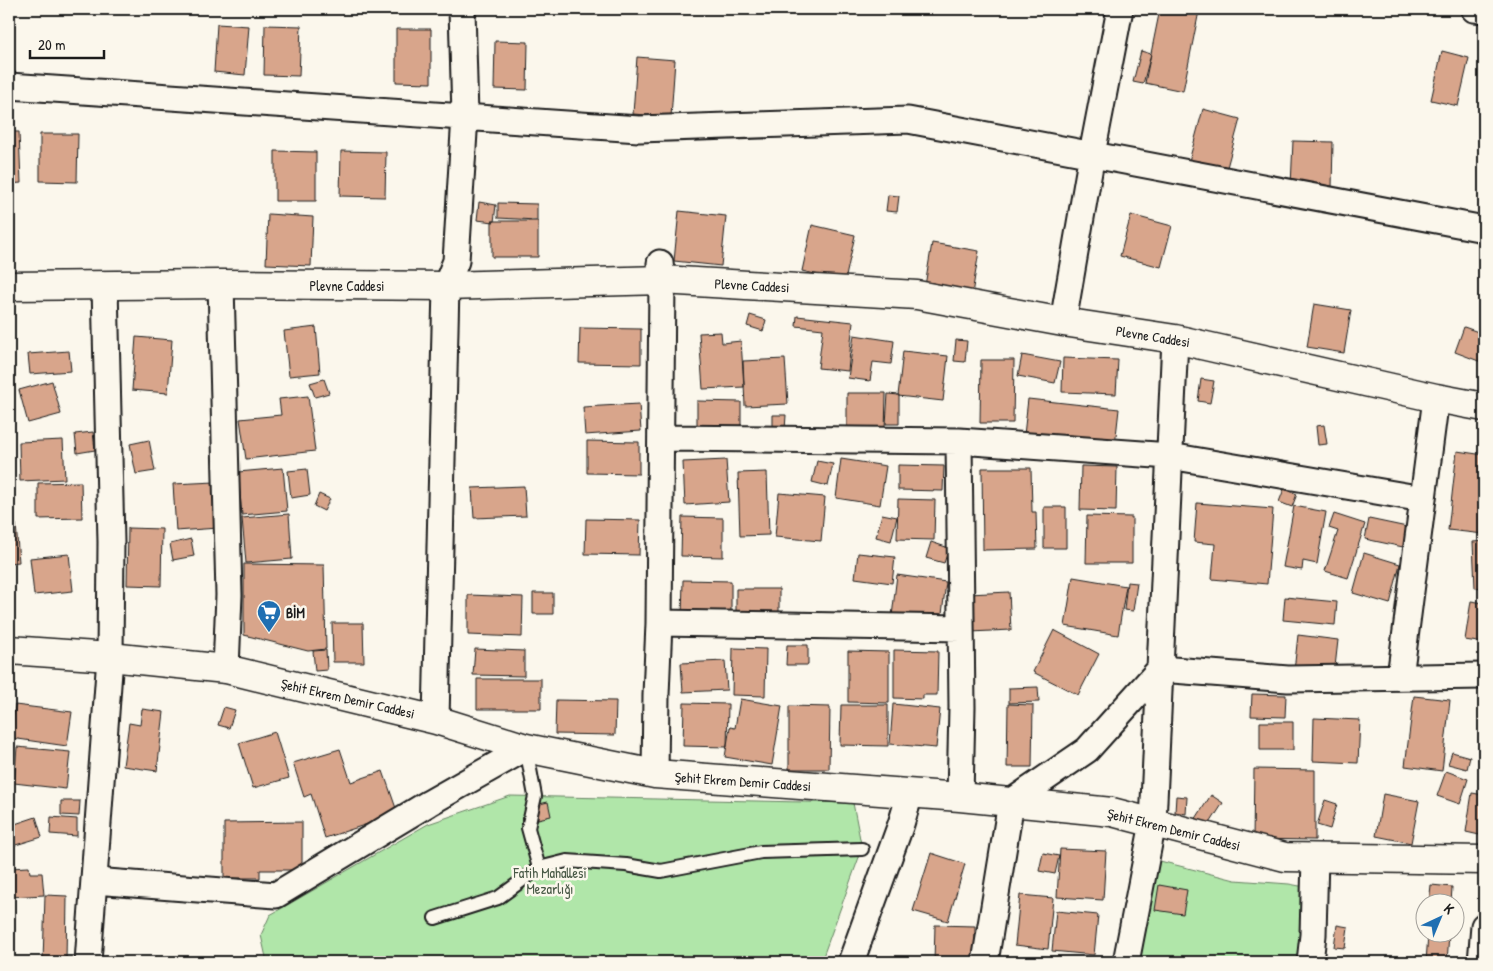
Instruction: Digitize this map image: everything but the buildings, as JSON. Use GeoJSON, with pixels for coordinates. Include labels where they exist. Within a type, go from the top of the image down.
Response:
{"type":"FeatureCollection","features":[{"type":"Feature","properties":{"kind":"street"},"geometry":{"type":"LineString","coordinates":[[436,720],[446,286],[456,260],[465,116],[462,9]]}},
{"type":"Feature","properties":{"kind":"street"},"geometry":{"type":"LineString","coordinates":[[1062,322],[1120,9]]}},
{"type":"Feature","properties":{"kind":"street"},"geometry":{"type":"LineString","coordinates":[[1474,9],[1484,10]]}},
{"type":"Feature","properties":{"kind":"street"},"geometry":{"type":"LineString","coordinates":[[9,86],[639,129],[908,120],[1484,229]]}},
{"type":"Feature","properties":{"kind":"street"},"geometry":{"type":"LineString","coordinates":[[655,774],[662,438],[661,272]]}},
{"type":"Feature","properties":{"kind":"street","name":"Plevne Caddesi"},"geometry":{"type":"LineString","coordinates":[[9,286],[221,284],[446,286],[661,272],[917,295],[1062,322],[1175,339],[1436,398],[1484,407]]}},
{"type":"Feature","properties":{"kind":"street"},"geometry":{"type":"LineString","coordinates":[[221,284],[229,595],[226,669]]}},
{"type":"Feature","properties":{"kind":"street"},"geometry":{"type":"LineString","coordinates":[[88,962],[110,656],[111,542],[105,286]]}},
{"type":"Feature","properties":{"kind":"street"},"geometry":{"type":"LineString","coordinates":[[1126,962],[1153,823],[1175,339]]}},
{"type":"Feature","properties":{"kind":"street"},"geometry":{"type":"LineString","coordinates":[[1400,677],[1436,398]]}},
{"type":"Feature","properties":{"kind":"street"},"geometry":{"type":"LineString","coordinates":[[662,438],[959,441],[1170,456],[1423,499]]}},
{"type":"Feature","properties":{"kind":"street"},"geometry":{"type":"LineString","coordinates":[[959,441],[962,707],[960,797]]}},
{"type":"Feature","properties":{"kind":"street"},"geometry":{"type":"LineString","coordinates":[[659,623],[961,628]]}},
{"type":"Feature","properties":{"kind":"street","name":"Şehit Ekrem Demir Caddesi"},"geometry":{"type":"LineString","coordinates":[[9,650],[110,656],[226,669],[436,720],[526,748],[655,774],[960,797],[1112,812],[1285,857],[1484,860]]}},
{"type":"Feature","properties":{"kind":"street"},"geometry":{"type":"LineString","coordinates":[[1160,669],[1288,679],[1484,676]]}},
{"type":"Feature","properties":{"kind":"street"},"geometry":{"type":"LineString","coordinates":[[985,962],[1011,802],[1087,750],[1160,669]]}},
{"type":"Feature","properties":{"kind":"street"},"geometry":{"type":"LineString","coordinates":[[94,881],[276,895],[429,802],[526,748]]}},
{"type":"Feature","properties":{"kind":"street"},"geometry":{"type":"LineString","coordinates":[[851,962],[910,794]]}},
{"type":"Feature","properties":{"kind":"street"},"geometry":{"type":"LineString","coordinates":[[1310,962],[1316,857]]}},
{"type":"Feature","properties":{"kind":"street"},"geometry":{"type":"LineString","coordinates":[[1481,962],[1484,926]]}},
{"type":"Feature","properties":{"kind":"lane"},"geometry":{"type":"LineString","coordinates":[[526,748],[535,796],[528,828],[538,868]]}},
{"type":"Feature","properties":{"kind":"lane"},"geometry":{"type":"LineString","coordinates":[[435,918],[498,898],[538,868],[567,861],[626,865],[661,871],[761,852],[862,849]]}},
{"type":"Feature","properties":{"kind":"green space","name":"Fatih Mahallesi Mezarlığı"},"geometry":{"type":"Polygon","coordinates":[[[510,796],[853,803],[862,849],[821,962],[267,962],[261,935],[270,915],[428,824],[510,796]]]}},
{"type":"Feature","properties":{"kind":"green space"},"geometry":{"type":"Polygon","coordinates":[[[1152,859],[1235,880],[1305,887],[1297,962],[1133,962],[1152,859]]]}},
{"type":"Feature","properties":{"kind":"place","name":"BİM"},"geometry":{"type":"Point","coordinates":[269,633]}}]}
